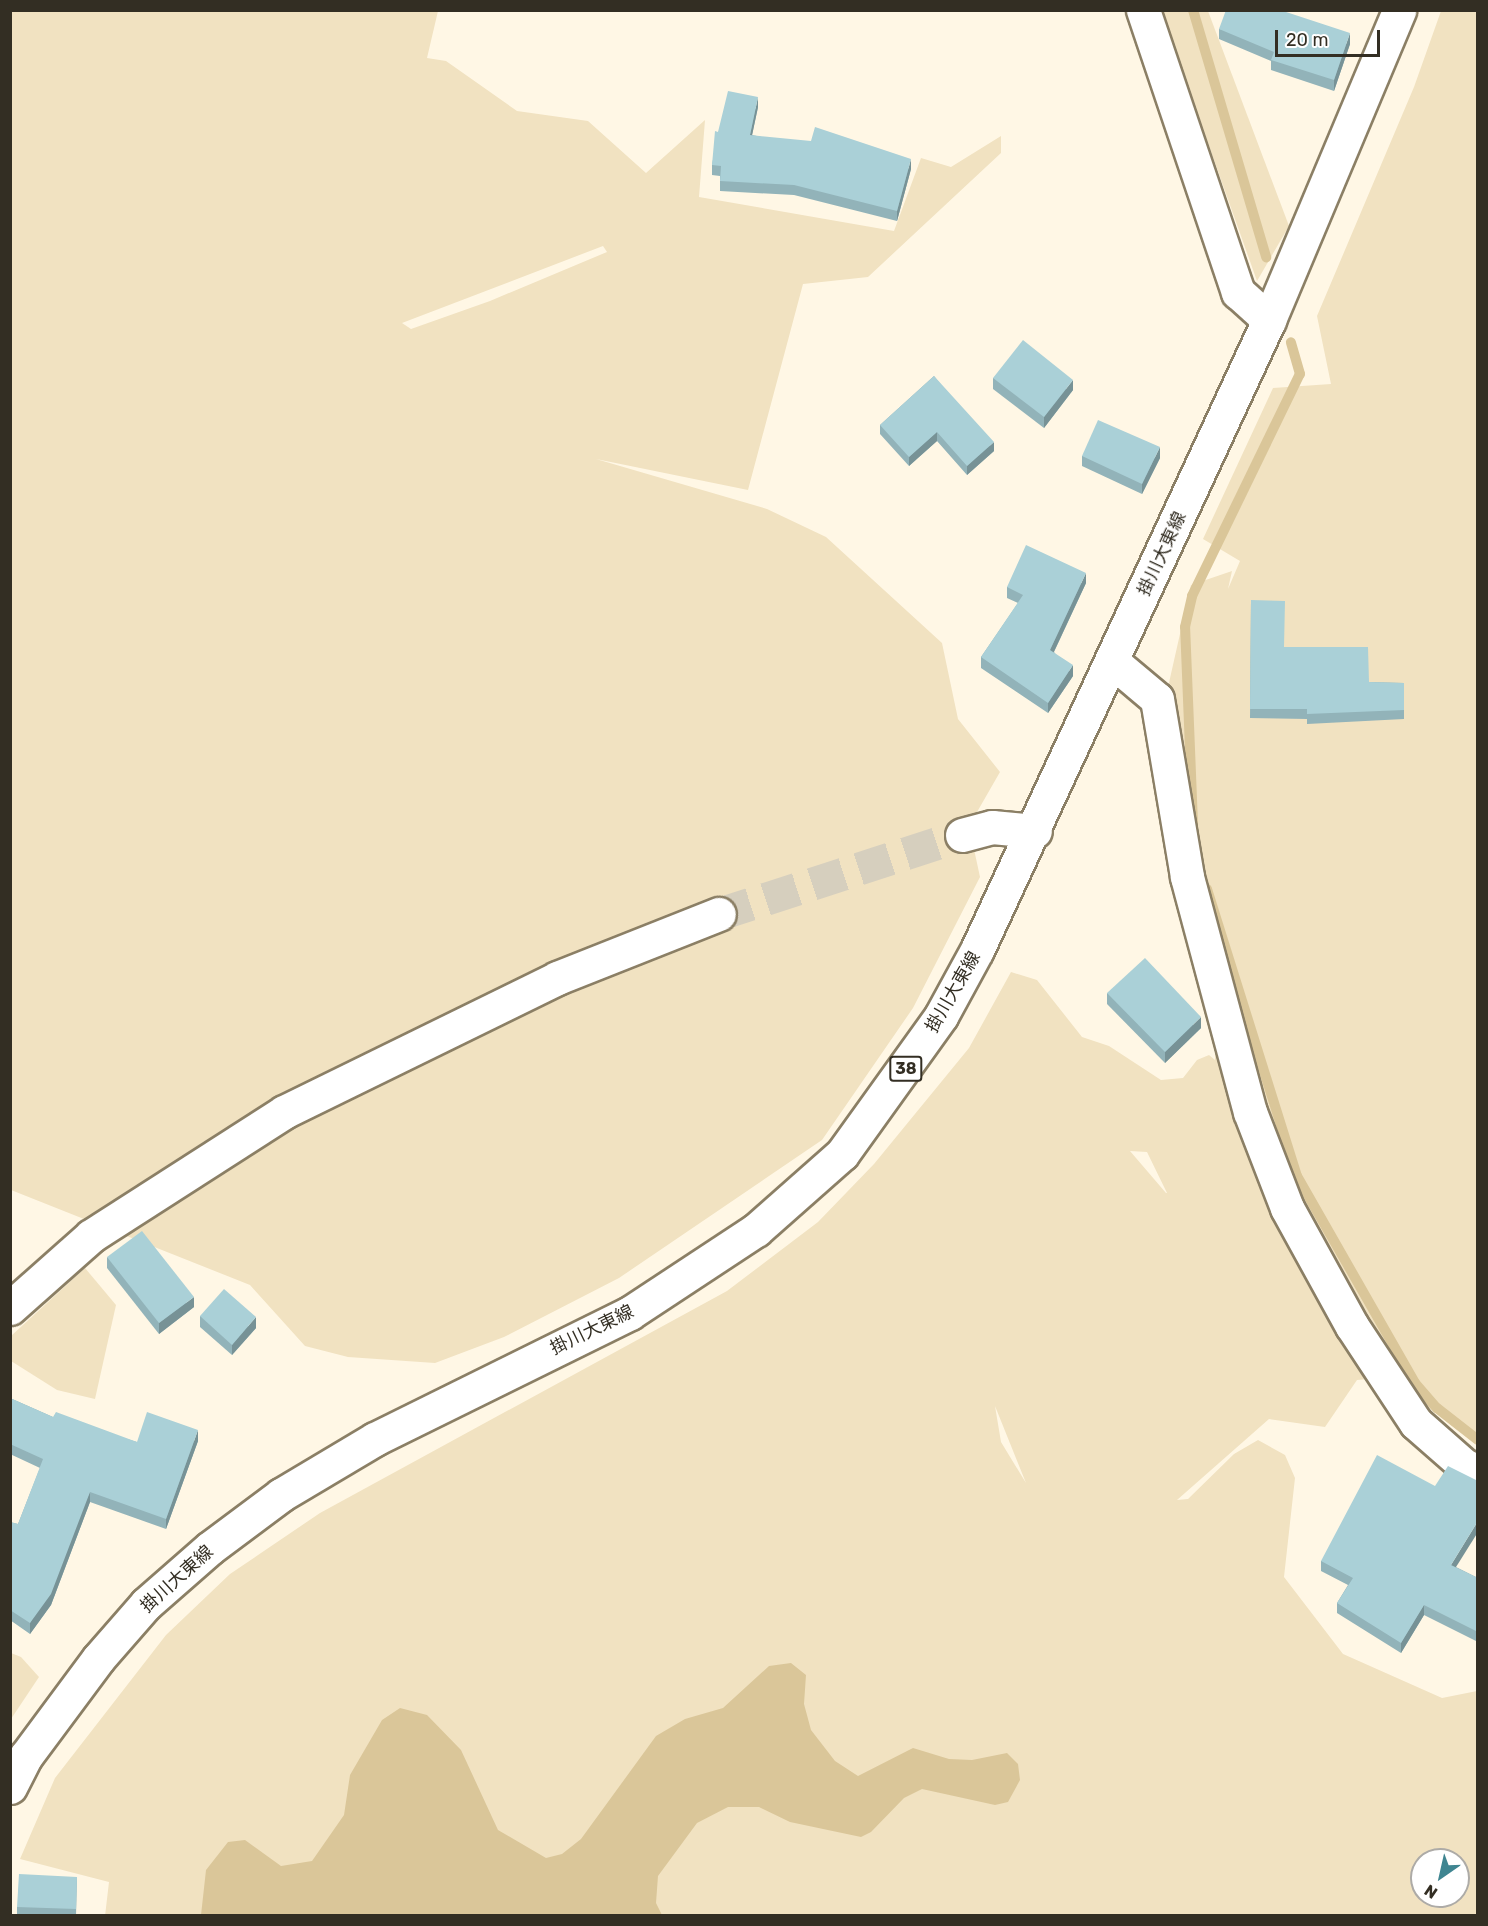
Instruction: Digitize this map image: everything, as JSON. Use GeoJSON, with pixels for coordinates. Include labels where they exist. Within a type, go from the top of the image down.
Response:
{"type":"FeatureCollection","features":[{"type":"Feature","properties":{"kind":"main road"},"geometry":{"type":"LineString","coordinates":[[1143,10],[1238,292],[1269,320]]}},
{"type":"Feature","properties":{"kind":"main road","name":"掛川大東線"},"geometry":{"type":"LineString","coordinates":[[10,1787],[27,1756],[98,1659],[146,1604],[210,1548],[281,1495],[375,1439],[630,1313],[756,1230],[843,1154],[941,1016],[1035,831],[1269,320],[1399,10]]}},
{"type":"Feature","properties":{"kind":"main road"},"geometry":{"type":"LineString","coordinates":[[1113,662],[1157,699],[1187,877],[1250,1112],[1287,1208],[1352,1326],[1416,1424],[1465,1466],[1478,1471]]}},
{"type":"Feature","properties":{"kind":"main road"},"geometry":{"type":"LineString","coordinates":[[962,835],[992,827],[1035,831]]}},
{"type":"Feature","properties":{"kind":"main road"},"geometry":{"type":"LineString","coordinates":[[10,1308],[91,1236],[284,1112],[556,978],[719,914]]}},
{"type":"Feature","properties":{"kind":"shaded area"},"geometry":{"type":"Polygon","coordinates":[[[10,11],[438,11],[427,58],[446,61],[517,111],[588,121],[646,173],[705,120],[699,197],[894,231],[921,158],[951,167],[1001,136],[1001,153],[868,277],[803,284],[748,490],[596,459],[767,509],[826,537],[942,643],[958,719],[1000,772],[969,826],[980,877],[913,1008],[822,1140],[619,1278],[504,1337],[435,1363],[348,1357],[305,1346],[250,1285],[11,1190],[10,11]],[[603,246],[402,323],[411,329],[490,301],[607,252],[603,246]]]}},
{"type":"Feature","properties":{"kind":"shaded area"},"geometry":{"type":"Polygon","coordinates":[[[1161,11],[1208,11],[1289,226],[1257,281],[1161,11]]]}},
{"type":"Feature","properties":{"kind":"shaded area"},"geometry":{"type":"Polygon","coordinates":[[[1441,11],[1477,11],[1477,1445],[1389,1377],[1357,1380],[1325,1427],[1269,1419],[1177,1500],[1188,1499],[1234,1454],[1258,1440],[1285,1455],[1295,1478],[1284,1577],[1343,1654],[1442,1698],[1477,1691],[1477,1915],[105,1916],[109,1882],[20,1859],[55,1778],[166,1635],[230,1574],[320,1513],[727,1291],[818,1222],[874,1164],[969,1048],[1011,972],[1037,980],[1082,1037],[1109,1046],[1161,1080],[1183,1078],[1197,1060],[1209,1055],[1215,1060],[1215,987],[1231,949],[1187,890],[1166,696],[1191,585],[1232,571],[1228,589],[1240,561],[1203,539],[1273,388],[1331,384],[1317,316],[1414,87],[1441,11]],[[1130,1151],[1167,1193],[1147,1152],[1130,1151]],[[995,1406],[1001,1442],[1026,1483],[995,1406]]]}},
{"type":"Feature","properties":{"kind":"shaded area"},"geometry":{"type":"Polygon","coordinates":[[[85,1268],[116,1305],[95,1399],[57,1390],[11,1361],[11,1336],[85,1268]]]}},
{"type":"Feature","properties":{"kind":"shaded area"},"geometry":{"type":"Polygon","coordinates":[[[11,1653],[21,1657],[39,1677],[11,1719],[11,1653]]]}},
{"type":"Feature","properties":{"kind":"shaded area"},"geometry":{"type":"Polygon","coordinates":[[[791,1663],[806,1675],[804,1704],[811,1730],[835,1761],[858,1776],[913,1748],[949,1759],[972,1760],[1007,1753],[1018,1764],[1020,1780],[1008,1802],[995,1805],[922,1789],[904,1798],[871,1832],[861,1837],[790,1822],[759,1807],[728,1807],[697,1823],[658,1876],[656,1903],[662,1915],[201,1915],[206,1870],[228,1842],[245,1840],[281,1866],[312,1861],[344,1815],[350,1775],[382,1720],[400,1708],[427,1715],[461,1750],[498,1830],[546,1858],[562,1854],[581,1839],[656,1736],[685,1719],[723,1708],[769,1666],[791,1663]]]}},
{"type":"Feature","properties":{"kind":"building"},"geometry":{"type":"Polygon","coordinates":[[[1226,10],[1280,10],[1350,33],[1334,80],[1271,60],[1274,52],[1219,29],[1226,10]]]}},
{"type":"Feature","properties":{"kind":"building"},"geometry":{"type":"Polygon","coordinates":[[[728,91],[758,97],[750,135],[811,141],[815,127],[911,159],[897,211],[794,185],[720,181],[721,166],[712,165],[715,131],[718,132],[728,91]]]}},
{"type":"Feature","properties":{"kind":"building"},"geometry":{"type":"Polygon","coordinates":[[[1023,340],[1073,380],[1044,417],[993,378],[1023,340]]]}},
{"type":"Feature","properties":{"kind":"building"},"geometry":{"type":"Polygon","coordinates":[[[934,376],[994,442],[967,466],[937,432],[909,457],[880,425],[934,376]]]}},
{"type":"Feature","properties":{"kind":"building"},"geometry":{"type":"Polygon","coordinates":[[[1098,420],[1160,447],[1142,484],[1082,456],[1098,420]]]}},
{"type":"Feature","properties":{"kind":"building"},"geometry":{"type":"Polygon","coordinates":[[[1026,545],[1086,573],[1050,650],[1073,665],[1048,703],[981,657],[1023,595],[1007,587],[1026,545]]]}},
{"type":"Feature","properties":{"kind":"building"},"geometry":{"type":"Polygon","coordinates":[[[1251,600],[1285,601],[1284,647],[1368,647],[1369,682],[1404,683],[1404,710],[1307,714],[1307,709],[1250,709],[1251,600]]]}},
{"type":"Feature","properties":{"kind":"building"},"geometry":{"type":"Polygon","coordinates":[[[1145,958],[1201,1017],[1165,1052],[1107,993],[1145,958]]]}},
{"type":"Feature","properties":{"kind":"building"},"geometry":{"type":"Polygon","coordinates":[[[142,1231],[194,1297],[159,1323],[107,1257],[142,1231]]]}},
{"type":"Feature","properties":{"kind":"building"},"geometry":{"type":"Polygon","coordinates":[[[224,1289],[256,1317],[232,1345],[200,1316],[224,1289]]]}},
{"type":"Feature","properties":{"kind":"building"},"geometry":{"type":"Polygon","coordinates":[[[10,1398],[53,1417],[56,1412],[137,1442],[147,1412],[198,1430],[166,1519],[90,1492],[51,1594],[30,1623],[10,1610],[10,1522],[18,1524],[43,1459],[10,1444],[10,1398]]]}},
{"type":"Feature","properties":{"kind":"building"},"geometry":{"type":"Polygon","coordinates":[[[1377,1455],[1435,1486],[1448,1466],[1478,1481],[1478,1521],[1451,1565],[1478,1578],[1478,1632],[1424,1605],[1401,1643],[1337,1603],[1353,1578],[1321,1561],[1377,1455]]]}},
{"type":"Feature","properties":{"kind":"building"},"geometry":{"type":"Polygon","coordinates":[[[19,1874],[77,1877],[76,1909],[17,1907],[19,1874]]]}},
{"type":"Feature","properties":{"kind":"waterway"},"geometry":{"type":"LineString","coordinates":[[1193,10],[1266,257]]}},
{"type":"Feature","properties":{"kind":"waterway"},"geometry":{"type":"LineString","coordinates":[[1193,824],[1185,627],[1192,596],[1300,374],[1291,342]]}},
{"type":"Feature","properties":{"kind":"waterway"},"geometry":{"type":"LineString","coordinates":[[1207,889],[1297,1176],[1415,1383],[1437,1408],[1478,1440]]}},
{"type":"Feature","properties":{"kind":"tunnel"},"geometry":{"type":"LineString","coordinates":[[719,914],[962,835]]}}]}
